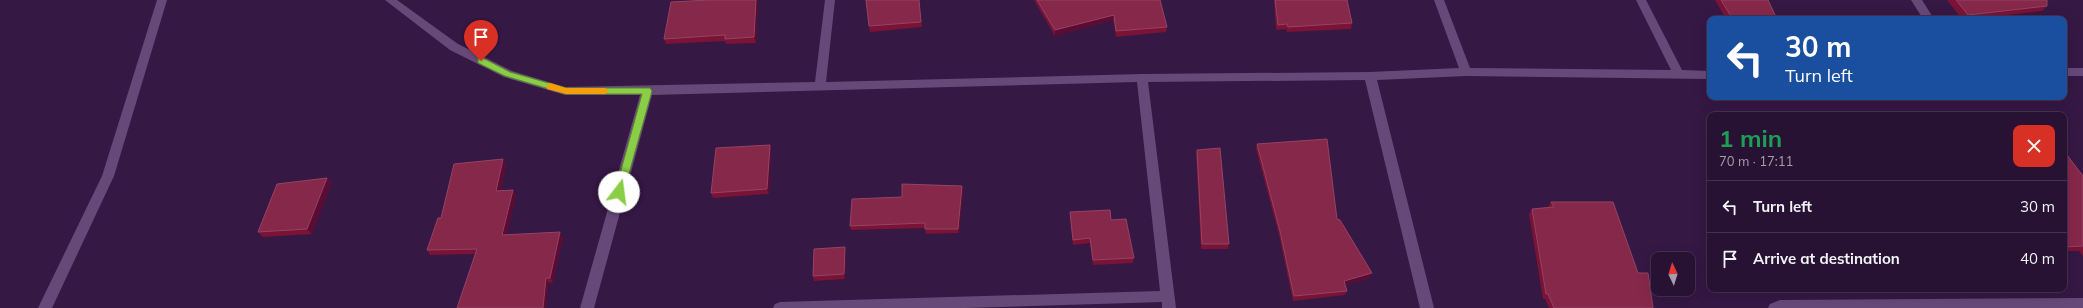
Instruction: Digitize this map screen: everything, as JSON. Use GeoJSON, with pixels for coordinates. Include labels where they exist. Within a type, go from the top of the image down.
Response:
{"type":"FeatureCollection","features":[{"type":"Feature","properties":{"kind":"street"},"geometry":{"type":"LineString","coordinates":[[45,308],[108,176],[162,0]]}},
{"type":"Feature","properties":{"kind":"street"},"geometry":{"type":"LineString","coordinates":[[390,0],[454,47],[508,74],[566,91],[647,91],[820,85],[1142,78],[1370,76],[1466,72],[1707,75]]}},
{"type":"Feature","properties":{"kind":"street"},"geometry":{"type":"LineString","coordinates":[[820,85],[830,0]]}},
{"type":"Feature","properties":{"kind":"street"},"geometry":{"type":"LineString","coordinates":[[1439,0],[1466,72]]}},
{"type":"Feature","properties":{"kind":"street"},"geometry":{"type":"LineString","coordinates":[[1641,0],[1679,74]]}},
{"type":"Feature","properties":{"kind":"street"},"geometry":{"type":"LineString","coordinates":[[1916,0],[1927,16]]}},
{"type":"Feature","properties":{"kind":"street"},"geometry":{"type":"LineString","coordinates":[[2067,72],[2083,72]]}},
{"type":"Feature","properties":{"kind":"street"},"geometry":{"type":"LineString","coordinates":[[1370,76],[1427,308]]}},
{"type":"Feature","properties":{"kind":"street"},"geometry":{"type":"LineString","coordinates":[[780,308],[1168,302],[1142,78]]}},
{"type":"Feature","properties":{"kind":"street"},"geometry":{"type":"LineString","coordinates":[[588,308],[647,91]]}},
{"type":"Feature","properties":{"kind":"street"},"geometry":{"type":"LineString","coordinates":[[1775,308],[1780,306],[2083,304]]}},
{"type":"Feature","properties":{"kind":"building"},"geometry":{"type":"Polygon","coordinates":[[[756,0],[754,37],[725,39],[725,35],[664,39],[671,2],[756,0]]]}},
{"type":"Feature","properties":{"kind":"building"},"geometry":{"type":"Polygon","coordinates":[[[866,0],[919,0],[921,22],[869,26],[866,0]]]}},
{"type":"Feature","properties":{"kind":"building"},"geometry":{"type":"Polygon","coordinates":[[[1037,0],[1160,0],[1167,27],[1116,31],[1114,15],[1055,30],[1037,0]]]}},
{"type":"Feature","properties":{"kind":"building"},"geometry":{"type":"Polygon","coordinates":[[[1275,0],[1347,0],[1352,23],[1288,27],[1287,24],[1278,25],[1275,0]]]}},
{"type":"Feature","properties":{"kind":"building"},"geometry":{"type":"Polygon","coordinates":[[[1721,0],[1768,0],[1776,16],[1731,16],[1721,0]]]}},
{"type":"Feature","properties":{"kind":"building"},"geometry":{"type":"Polygon","coordinates":[[[1956,0],[2047,0],[2047,6],[1968,15],[1956,0]]]}},
{"type":"Feature","properties":{"kind":"building"},"geometry":{"type":"Polygon","coordinates":[[[1327,139],[1337,219],[1340,220],[1372,273],[1344,281],[1347,291],[1294,296],[1280,231],[1257,144],[1327,139]]]}},
{"type":"Feature","properties":{"kind":"building"},"geometry":{"type":"Polygon","coordinates":[[[770,145],[767,189],[711,193],[716,148],[770,145]]]}},
{"type":"Feature","properties":{"kind":"building"},"geometry":{"type":"Polygon","coordinates":[[[1220,148],[1229,244],[1202,244],[1197,150],[1220,148]]]}},
{"type":"Feature","properties":{"kind":"building"},"geometry":{"type":"Polygon","coordinates":[[[2067,155],[2083,176],[2083,246],[2067,247],[2067,155]]]}},
{"type":"Feature","properties":{"kind":"building"},"geometry":{"type":"Polygon","coordinates":[[[503,159],[496,191],[513,190],[502,235],[560,232],[550,278],[546,278],[543,308],[457,308],[477,249],[427,250],[438,218],[441,218],[454,164],[503,159]]]}},
{"type":"Feature","properties":{"kind":"building"},"geometry":{"type":"Polygon","coordinates":[[[327,178],[307,229],[258,232],[277,184],[327,178]]]}},
{"type":"Feature","properties":{"kind":"building"},"geometry":{"type":"Polygon","coordinates":[[[902,184],[962,186],[958,229],[925,229],[925,223],[850,226],[852,199],[902,197],[902,184]]]}},
{"type":"Feature","properties":{"kind":"building"},"geometry":{"type":"Polygon","coordinates":[[[1551,202],[1613,202],[1638,273],[1648,273],[1653,308],[1554,308],[1548,294],[1546,294],[1532,209],[1554,207],[1551,202]]]}},
{"type":"Feature","properties":{"kind":"building"},"geometry":{"type":"Polygon","coordinates":[[[1110,210],[1111,220],[1126,219],[1134,258],[1093,260],[1090,238],[1073,240],[1070,212],[1110,210]]]}},
{"type":"Feature","properties":{"kind":"building"},"geometry":{"type":"Polygon","coordinates":[[[845,247],[844,274],[813,276],[814,249],[845,247]]]}},
{"type":"Feature","properties":{"kind":"slow traffic"},"geometry":{"type":"LineString","coordinates":[[550,87],[566,91],[605,91]]}},
{"type":"Feature","properties":{"kind":"route"},"geometry":{"type":"LineString","coordinates":[[481,61],[508,74],[566,91],[647,91],[619,192]]}}]}
